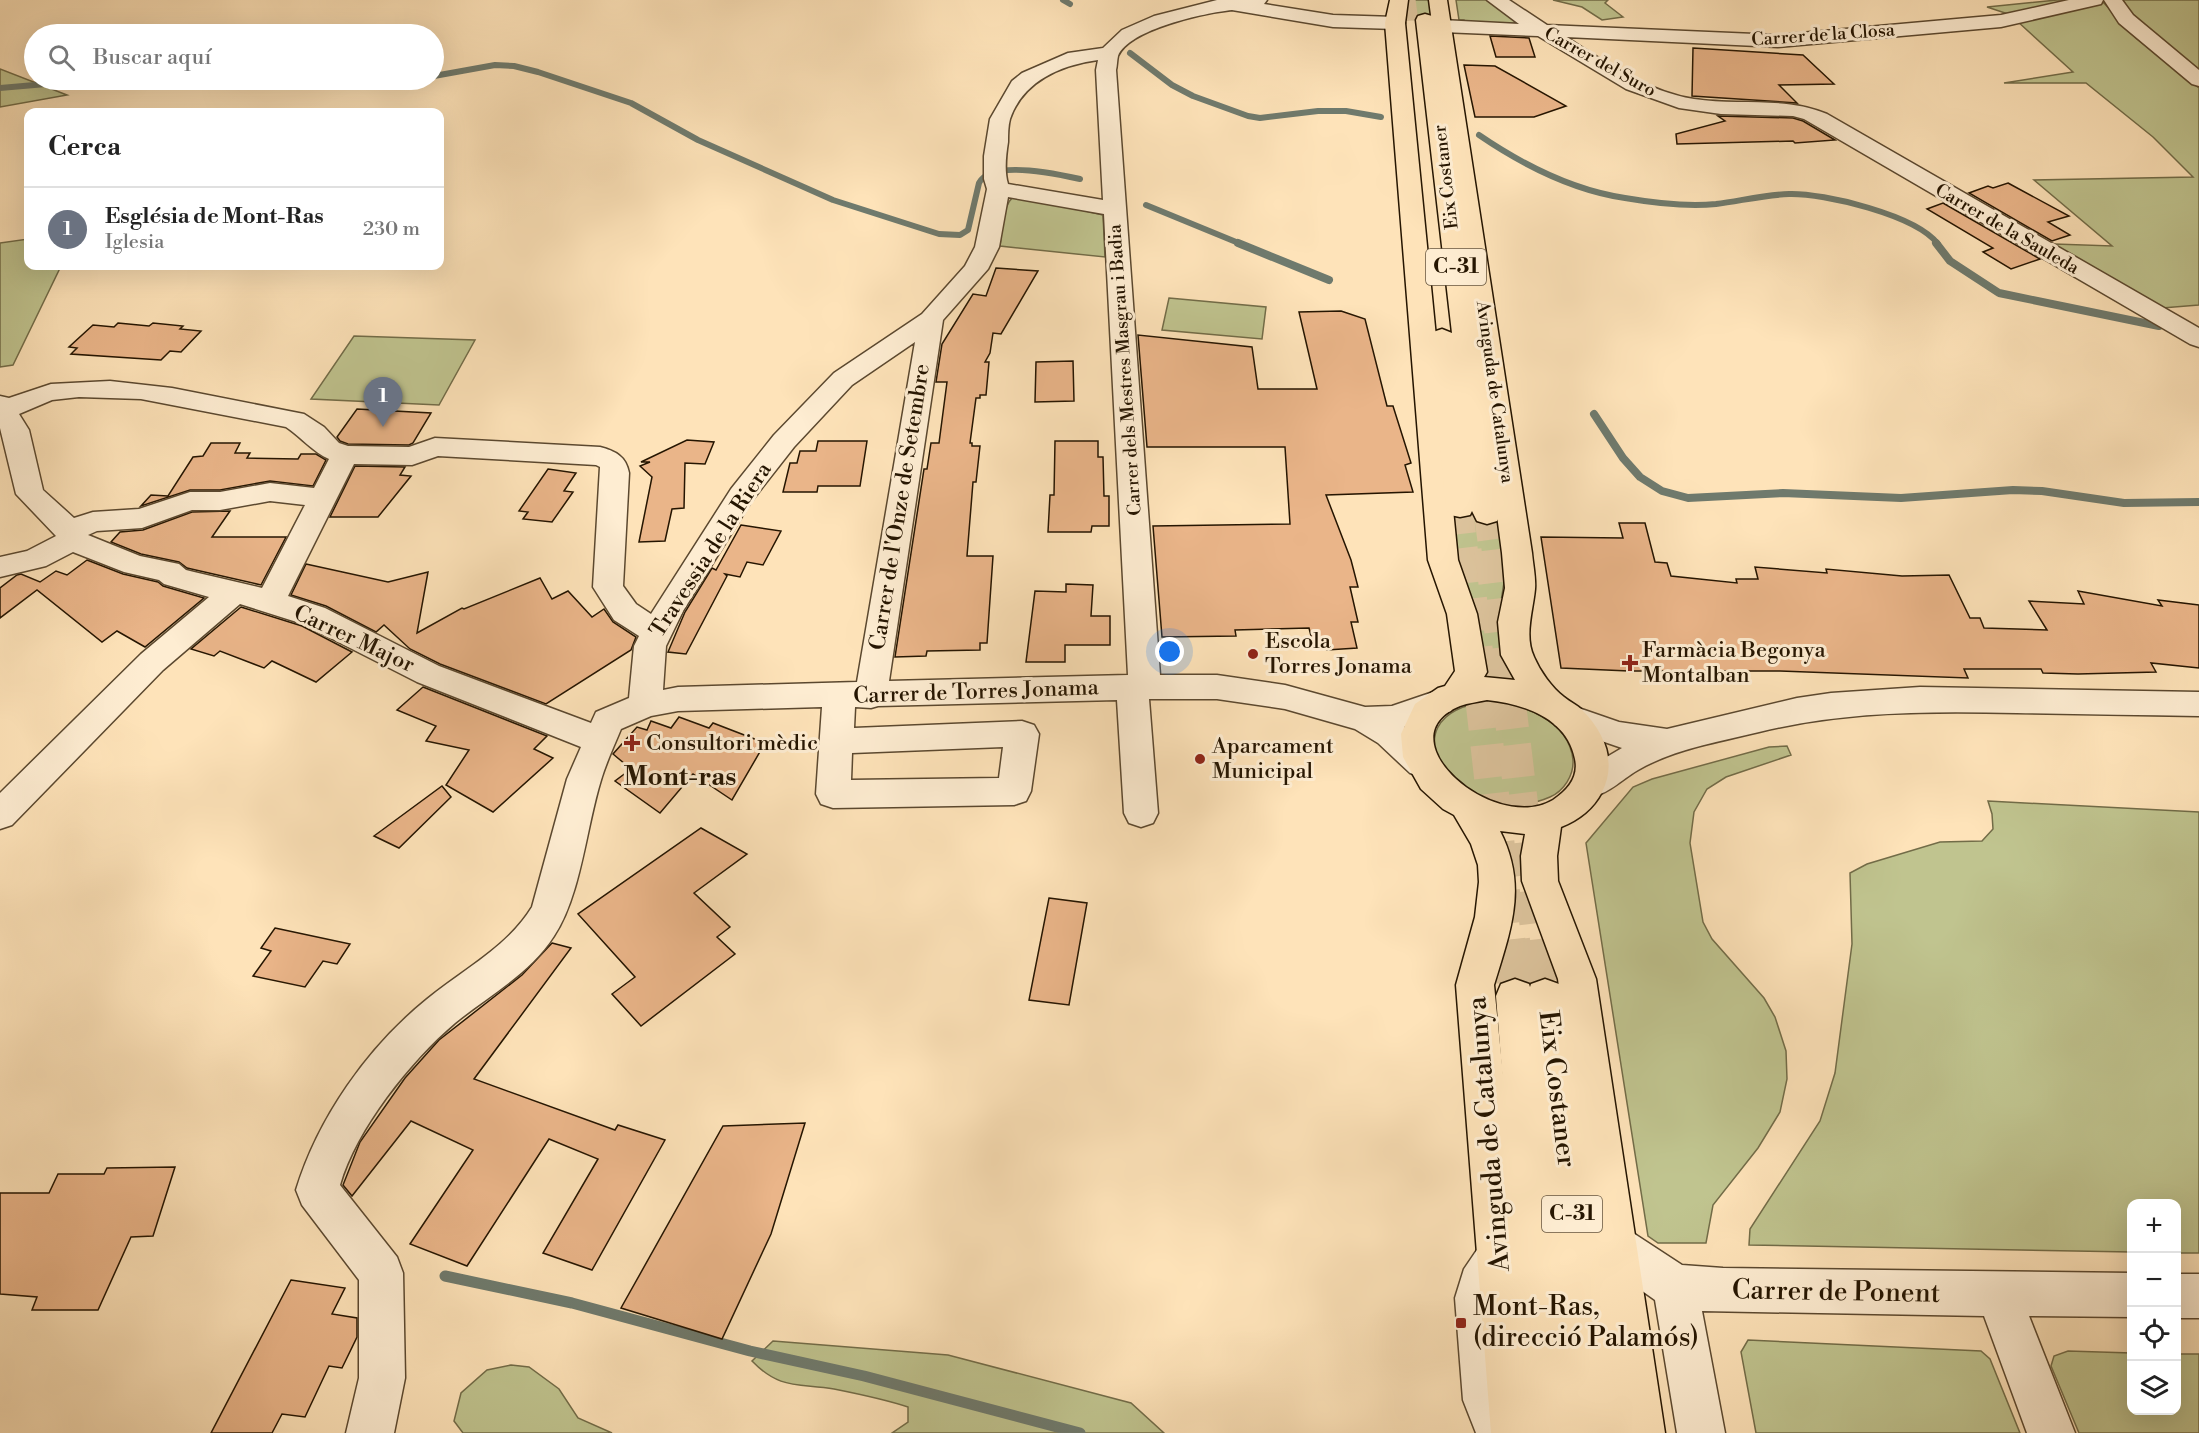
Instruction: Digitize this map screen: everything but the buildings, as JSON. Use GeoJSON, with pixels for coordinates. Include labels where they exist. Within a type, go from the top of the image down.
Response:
{"type":"FeatureCollection","features":[{"type":"Feature","properties":{"kind":"main road","name":"Eix Costaner"},"geometry":{"type":"LineString","coordinates":[[1418,15],[1460,508]]}},
{"type":"Feature","properties":{"kind":"main road","name":"Eix Costaner"},"geometry":{"type":"LineString","coordinates":[[1418,15],[1487,514]]}},
{"type":"Feature","properties":{"kind":"main road"},"geometry":{"type":"LineString","coordinates":[[1418,15],[1443,560],[1462,614],[1472,672],[1425,717],[1418,734],[1417,744],[1422,764],[1440,789],[1468,808],[1506,820],[1526,821],[1545,818],[1564,810],[1580,799],[1590,784],[1593,773],[1590,750],[1581,732],[1558,710],[1535,697],[1504,688],[1480,688],[1448,697]]}},
{"type":"Feature","properties":{"kind":"main road","name":"Avinguda de Catalunya"},"geometry":{"type":"LineString","coordinates":[[1418,15],[1517,554],[1520,588],[1514,622],[1517,655],[1534,685],[1558,710]]}},
{"type":"Feature","properties":{"kind":"main road","name":"Avinguda de Catalunya"},"geometry":{"type":"LineString","coordinates":[[1468,808],[1492,850],[1498,893],[1475,985],[1515,1433]]}},
{"type":"Feature","properties":{"kind":"main road"},"geometry":{"type":"LineString","coordinates":[[1545,818],[1539,856],[1540,881],[1577,979],[1641,1433]]}},
{"type":"Feature","properties":{"kind":"main road","name":"Eix Costaner"},"geometry":{"type":"LineString","coordinates":[[1555,1433],[1530,996],[1597,1433]]}},
{"type":"Feature","properties":{"kind":"street"},"geometry":{"type":"LineString","coordinates":[[1109,53],[1129,34],[1145,26],[1217,6],[1258,0]]}},
{"type":"Feature","properties":{"kind":"street","name":"Carrer del Suro"},"geometry":{"type":"LineString","coordinates":[[1496,0],[1611,72],[1662,97],[1700,105],[1792,110],[1817,116]]}},
{"type":"Feature","properties":{"kind":"street","name":"Carrer de la Closa"},"geometry":{"type":"LineString","coordinates":[[1232,5],[1333,21],[1418,15],[1541,29],[1778,41],[2001,21],[2094,0]]}},
{"type":"Feature","properties":{"kind":"street"},"geometry":{"type":"LineString","coordinates":[[2113,0],[2126,19],[2199,80]]}},
{"type":"Feature","properties":{"kind":"street","name":"Travessia de la Riera"},"geometry":{"type":"LineString","coordinates":[[645,705],[650,646],[741,496],[784,441],[843,380],[931,319],[976,269],[987,247],[996,178],[1000,119],[1019,86],[1029,77],[1075,57],[1109,53]]}},
{"type":"Feature","properties":{"kind":"street","name":"Carrer dels Mestres Masgrau i Badia"},"geometry":{"type":"LineString","coordinates":[[1109,53],[1106,70],[1139,687],[1141,813]]}},
{"type":"Feature","properties":{"kind":"street","name":"Carrer de la Sauleda"},"geometry":{"type":"LineString","coordinates":[[1817,116],[1860,144],[2199,339]]}},
{"type":"Feature","properties":{"kind":"street"},"geometry":{"type":"LineString","coordinates":[[996,178],[1115,210]]}},
{"type":"Feature","properties":{"kind":"street","name":"Carrer de l'Onze de Setembre"},"geometry":{"type":"LineString","coordinates":[[837,741],[1022,734],[1014,791],[832,795],[837,741],[855,696],[931,319]]}},
{"type":"Feature","properties":{"kind":"street"},"geometry":{"type":"LineString","coordinates":[[896,342],[925,354]]}},
{"type":"Feature","properties":{"kind":"street"},"geometry":{"type":"LineString","coordinates":[[2,407],[48,393],[99,388],[135,391],[294,420],[314,433],[329,449],[345,455],[412,456],[435,447],[600,456],[610,459],[615,466],[615,477],[608,586],[625,612],[657,633]]}},
{"type":"Feature","properties":{"kind":"street","name":"Carrer Major"},"geometry":{"type":"LineString","coordinates":[[2,407],[15,430],[30,494],[71,536],[135,566],[168,571],[175,577],[191,582],[235,592],[314,616],[428,674],[599,740]]}},
{"type":"Feature","properties":{"kind":"street"},"geometry":{"type":"LineString","coordinates":[[270,602],[345,455]]}},
{"type":"Feature","properties":{"kind":"street"},"geometry":{"type":"LineString","coordinates":[[0,567],[35,559],[93,522],[142,518],[190,501],[220,501],[270,492],[322,498]]}},
{"type":"Feature","properties":{"kind":"street"},"geometry":{"type":"LineString","coordinates":[[0,816],[144,670],[235,592]]}},
{"type":"Feature","properties":{"kind":"street","name":"Carrer de Torres Jonama"},"geometry":{"type":"LineString","coordinates":[[370,1433],[382,1378],[381,1273],[317,1190],[321,1171],[338,1136],[380,1077],[420,1029],[524,946],[540,929],[549,911],[584,779],[608,721],[645,705],[678,699],[1139,687],[1228,689],[1284,698],[1365,719],[1390,734],[1422,764]]}},
{"type":"Feature","properties":{"kind":"street","name":"Carrer de Torres Jonama"},"geometry":{"type":"LineString","coordinates":[[1365,719],[1393,718],[1448,697]]}},
{"type":"Feature","properties":{"kind":"street"},"geometry":{"type":"LineString","coordinates":[[1590,784],[1627,760],[1667,741],[1797,710],[1854,703],[1920,699],[2197,707]]}},
{"type":"Feature","properties":{"kind":"street"},"geometry":{"type":"LineString","coordinates":[[1558,710],[1617,734],[1667,741]]}},
{"type":"Feature","properties":{"kind":"street"},"geometry":{"type":"LineString","coordinates":[[1615,1246],[1675,1287],[1701,1433]]}},
{"type":"Feature","properties":{"kind":"street"},"geometry":{"type":"LineString","coordinates":[[1499,1257],[1480,1285],[1478,1313],[1486,1400],[1490,1412],[1504,1433]]}},
{"type":"Feature","properties":{"kind":"street","name":"Carrer de Ponent"},"geometry":{"type":"LineString","coordinates":[[1675,1287],[1723,1290],[2127,1295]]}},
{"type":"Feature","properties":{"kind":"street"},"geometry":{"type":"LineString","coordinates":[[1998,1294],[2051,1433]]}},
{"type":"Feature","properties":{"kind":"street"},"geometry":{"type":"LineString","coordinates":[[2181,1296],[2199,1296]]}},
{"type":"Feature","properties":{"kind":"street"},"geometry":{"type":"LineString","coordinates":[[1623,1300],[1638,1311],[1645,1326],[1659,1416],[1652,1433]]}},
{"type":"Feature","properties":{"kind":"green space"},"geometry":{"type":"Polygon","coordinates":[[[1406,0],[1433,0],[1433,20],[1401,19],[1406,0]]]}},
{"type":"Feature","properties":{"kind":"green space"},"geometry":{"type":"Polygon","coordinates":[[[1456,0],[1488,0],[1518,23],[1465,24],[1464,20],[1459,20],[1456,0]]]}},
{"type":"Feature","properties":{"kind":"green space"},"geometry":{"type":"Polygon","coordinates":[[[1553,0],[1608,0],[1605,3],[1623,17],[1602,20],[1582,7],[1553,0]]]}},
{"type":"Feature","properties":{"kind":"green space"},"geometry":{"type":"Polygon","coordinates":[[[2057,0],[2085,0],[2011,15],[1987,7],[2057,0]]]}},
{"type":"Feature","properties":{"kind":"green space"},"geometry":{"type":"Polygon","coordinates":[[[2123,0],[2199,0],[2199,72],[2147,31],[2123,0]]]}},
{"type":"Feature","properties":{"kind":"green space"},"geometry":{"type":"Polygon","coordinates":[[[2099,2],[2104,3],[2136,38],[2199,88],[2199,305],[2162,308],[2055,249],[2055,244],[2112,246],[2034,180],[2193,177],[2153,137],[2086,83],[2004,83],[2073,72],[2017,21],[2099,2]]]}},
{"type":"Feature","properties":{"kind":"green space"},"geometry":{"type":"Polygon","coordinates":[[[0,69],[24,78],[24,90],[54,90],[67,95],[0,107],[0,69]]]}},
{"type":"Feature","properties":{"kind":"green space"},"geometry":{"type":"Polygon","coordinates":[[[1016,195],[1103,215],[1105,257],[1000,246],[1005,211],[1011,199],[1016,195]]]}},
{"type":"Feature","properties":{"kind":"green space"},"geometry":{"type":"Polygon","coordinates":[[[24,240],[24,270],[59,270],[13,365],[0,367],[0,243],[24,240]]]}},
{"type":"Feature","properties":{"kind":"green space"},"geometry":{"type":"Polygon","coordinates":[[[1169,298],[1266,307],[1262,339],[1162,330],[1169,298]]]}},
{"type":"Feature","properties":{"kind":"green space"},"geometry":{"type":"Polygon","coordinates":[[[354,336],[475,340],[439,405],[311,399],[354,336]]]}},
{"type":"Feature","properties":{"kind":"green space"},"geometry":{"type":"Polygon","coordinates":[[[1449,510],[1497,512],[1505,576],[1498,621],[1503,657],[1483,656],[1461,587],[1449,510]]]}},
{"type":"Feature","properties":{"kind":"green space"},"geometry":{"type":"Polygon","coordinates":[[[1490,701],[1530,710],[1554,725],[1563,734],[1570,746],[1573,766],[1567,782],[1560,791],[1550,797],[1518,804],[1488,800],[1462,787],[1444,768],[1435,748],[1438,727],[1455,711],[1490,701]]]}},
{"type":"Feature","properties":{"kind":"green space"},"geometry":{"type":"Polygon","coordinates":[[[1787,746],[1791,755],[1726,777],[1707,789],[1694,812],[1690,843],[1703,922],[1712,939],[1764,998],[1775,1017],[1786,1051],[1787,1079],[1780,1112],[1758,1148],[1713,1205],[1706,1243],[1658,1243],[1648,1236],[1586,843],[1633,787],[1652,779],[1769,747],[1787,746]]]}},
{"type":"Feature","properties":{"kind":"green space"},"geometry":{"type":"Polygon","coordinates":[[[1988,801],[2199,812],[2199,1253],[2181,1253],[2181,1199],[2127,1199],[2127,1252],[1749,1245],[1750,1229],[1820,1121],[1835,1073],[1852,944],[1850,873],[1867,864],[1940,842],[1982,841],[1993,829],[1988,801]]]}},
{"type":"Feature","properties":{"kind":"green space"},"geometry":{"type":"Polygon","coordinates":[[[1748,1340],[1981,1351],[1990,1359],[2020,1433],[1756,1433],[1741,1352],[1748,1340]]]}},
{"type":"Feature","properties":{"kind":"green space"},"geometry":{"type":"Polygon","coordinates":[[[773,1341],[948,1355],[1131,1403],[1164,1433],[892,1433],[908,1422],[908,1407],[834,1389],[790,1384],[772,1377],[752,1361],[773,1341]]]}},
{"type":"Feature","properties":{"kind":"green space"},"geometry":{"type":"Polygon","coordinates":[[[2068,1351],[2127,1353],[2127,1415],[2181,1415],[2181,1354],[2199,1354],[2199,1433],[2079,1433],[2051,1366],[2054,1356],[2068,1351]]]}},
{"type":"Feature","properties":{"kind":"green space"},"geometry":{"type":"Polygon","coordinates":[[[511,1365],[529,1367],[559,1389],[578,1418],[612,1433],[463,1433],[454,1421],[461,1393],[487,1370],[511,1365]]]}},
{"type":"Feature","properties":{"kind":"waterway"},"geometry":{"type":"LineString","coordinates":[[1063,0],[1070,4]]}},
{"type":"Feature","properties":{"kind":"waterway"},"geometry":{"type":"LineString","coordinates":[[1130,53],[1172,85],[1193,96],[1248,116],[1260,118],[1318,111],[1346,111],[1381,117]]}},
{"type":"Feature","properties":{"kind":"waterway"},"geometry":{"type":"LineString","coordinates":[[444,74],[495,65],[514,66],[538,72],[631,103],[698,140],[833,200],[939,234],[960,235],[968,230],[979,183],[986,176],[1010,170],[1026,170],[1080,179]]}},
{"type":"Feature","properties":{"kind":"waterway"},"geometry":{"type":"LineString","coordinates":[[0,88],[24,86]]}},
{"type":"Feature","properties":{"kind":"waterway"},"geometry":{"type":"LineString","coordinates":[[1479,135],[1548,175],[1605,194],[1659,203],[1693,205],[1789,194],[1824,197],[1890,215],[1927,233],[1938,244]]}},
{"type":"Feature","properties":{"kind":"waterway"},"geometry":{"type":"LineString","coordinates":[[1146,205],[1241,244]]}},
{"type":"Feature","properties":{"kind":"waterway"},"geometry":{"type":"LineString","coordinates":[[1238,243],[1329,280]]}},
{"type":"Feature","properties":{"kind":"waterway"},"geometry":{"type":"LineString","coordinates":[[1936,243],[1950,261],[1999,293],[2159,326]]}},
{"type":"Feature","properties":{"kind":"waterway"},"geometry":{"type":"LineString","coordinates":[[1594,414],[1623,458],[1640,477],[1662,491],[1688,498],[1783,493],[1901,498],[2013,490],[2042,491],[2124,503],[2199,502]]}},
{"type":"Feature","properties":{"kind":"waterway"},"geometry":{"type":"LineString","coordinates":[[445,1276],[572,1303],[750,1351],[864,1376],[1080,1433]]}},
{"type":"Feature","properties":{"kind":"tunnel"},"geometry":{"type":"LineString","coordinates":[[1405,0],[1408,22]]}},
{"type":"Feature","properties":{"kind":"tunnel"},"geometry":{"type":"LineString","coordinates":[[1460,508],[1465,552]]}},
{"type":"Feature","properties":{"kind":"tunnel"},"geometry":{"type":"LineString","coordinates":[[1487,514],[1492,552]]}},
{"type":"Feature","properties":{"kind":"tunnel"},"geometry":{"type":"LineString","coordinates":[[1465,550],[1509,941]]}},
{"type":"Feature","properties":{"kind":"tunnel"},"geometry":{"type":"LineString","coordinates":[[1491,550],[1538,941]]}},
{"type":"Feature","properties":{"kind":"tunnel"},"geometry":{"type":"LineString","coordinates":[[1509,940],[1515,996]]}},
{"type":"Feature","properties":{"kind":"tunnel"},"geometry":{"type":"LineString","coordinates":[[1538,940],[1545,996]]}},
{"type":"Feature","properties":{"kind":"place","name":"Església de Mont-Ras"},"geometry":{"type":"Point","coordinates":[383,427]}},
{"type":"Feature","properties":{"kind":"place","name":"Escola Torres Jonama"},"geometry":{"type":"Point","coordinates":[1253,654]}},
{"type":"Feature","properties":{"kind":"place","name":"Farmàcia Begonya Montalban"},"geometry":{"type":"Point","coordinates":[1630,663]}},
{"type":"Feature","properties":{"kind":"place","name":"Consultori mèdic"},"geometry":{"type":"Point","coordinates":[632,743]}},
{"type":"Feature","properties":{"kind":"place","name":"Aparcament Municipal"},"geometry":{"type":"Point","coordinates":[1200,759]}},
{"type":"Feature","properties":{"kind":"place","name":"Mont-Ras, (direcció Palamós)"},"geometry":{"type":"Point","coordinates":[1461,1323]}},
{"type":"Feature","properties":{"kind":"district","name":"Mont-ras"},"geometry":{"type":"Point","coordinates":[680,777]}}]}
